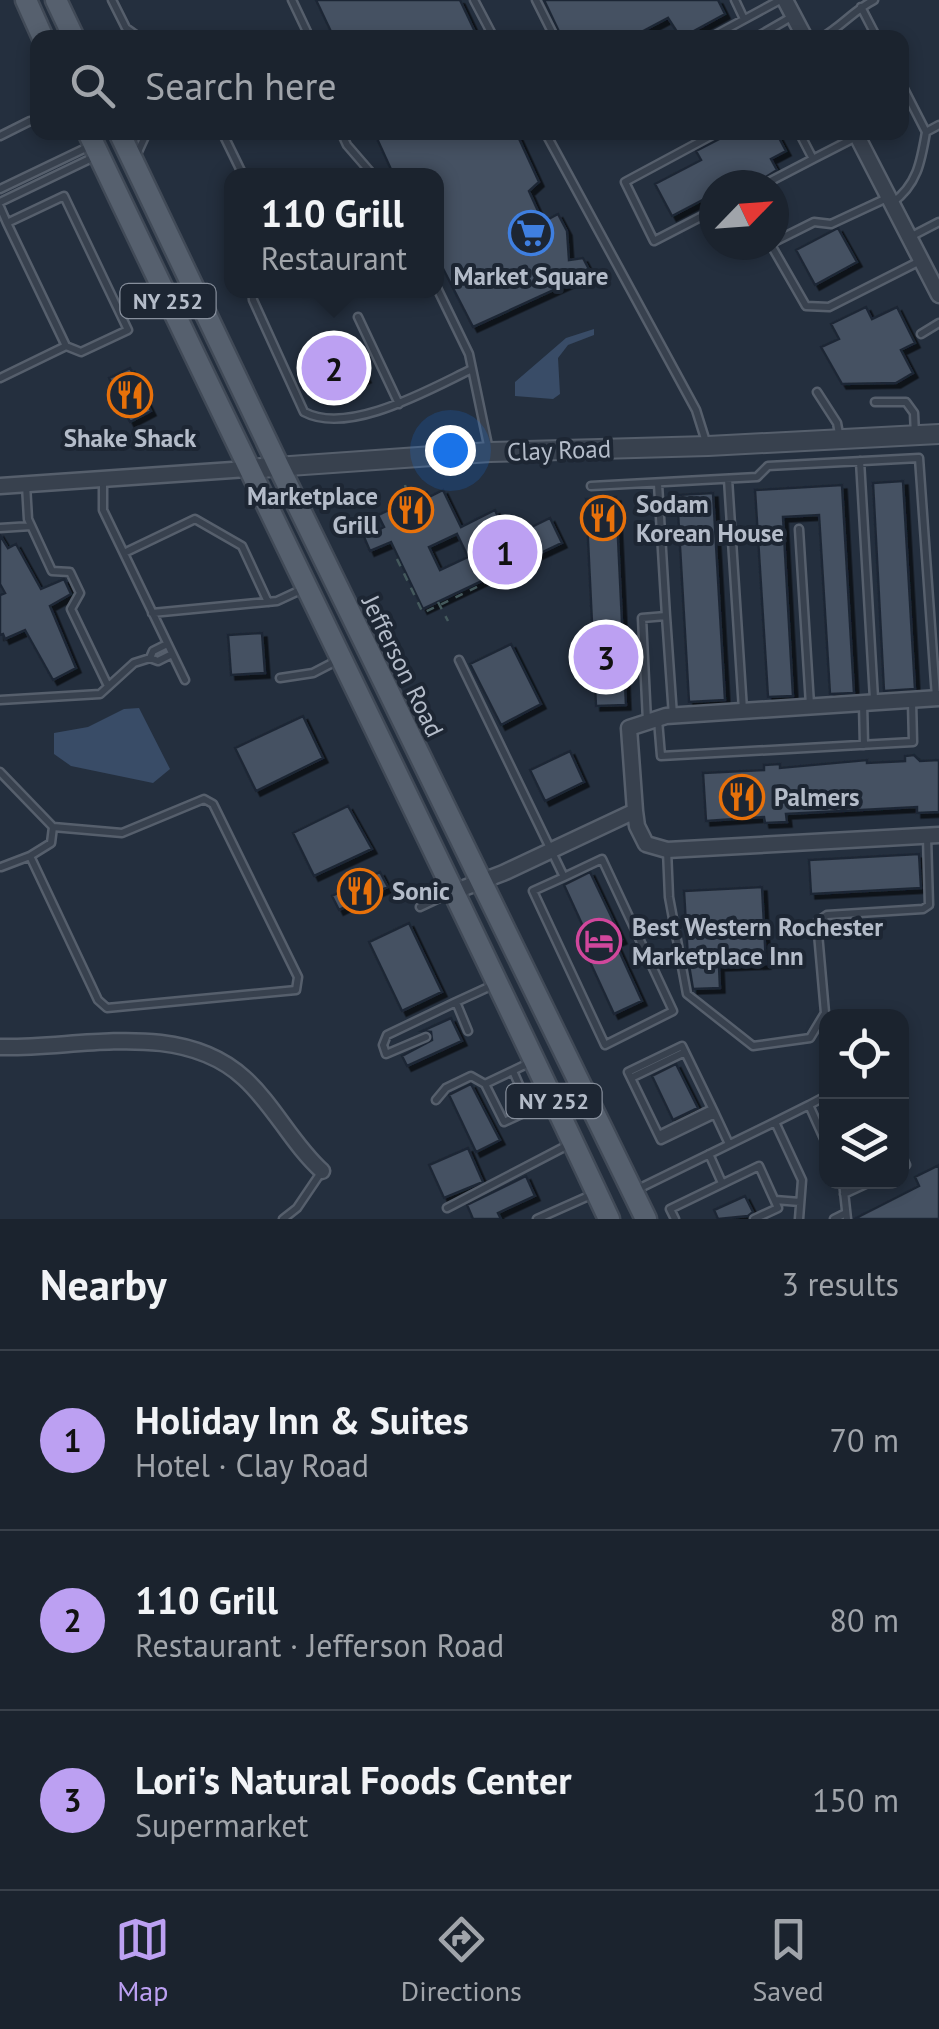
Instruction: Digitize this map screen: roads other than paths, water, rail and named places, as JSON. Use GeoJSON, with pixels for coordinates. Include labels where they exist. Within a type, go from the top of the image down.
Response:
{"type":"FeatureCollection","features":[{"type":"Feature","properties":{"kind":"main road"},"geometry":{"type":"LineString","coordinates":[[26,0],[39,30]]}},
{"type":"Feature","properties":{"kind":"main road"},"geometry":{"type":"LineString","coordinates":[[56,0],[70,30]]}},
{"type":"Feature","properties":{"kind":"main road","name":"Jefferson Road"},"geometry":{"type":"LineString","coordinates":[[123,140],[278,467],[646,1219]]}},
{"type":"Feature","properties":{"kind":"main road","name":"Jefferson Road"},"geometry":{"type":"LineString","coordinates":[[93,144],[456,891],[610,1219]]}},
{"type":"Feature","properties":{"kind":"street"},"geometry":{"type":"LineString","coordinates":[[788,4],[801,30]]}},
{"type":"Feature","properties":{"kind":"street"},"geometry":{"type":"LineString","coordinates":[[859,140],[939,295]]}},
{"type":"Feature","properties":{"kind":"street","name":"Clay Road"},"geometry":{"type":"LineString","coordinates":[[0,486],[490,452],[939,434]]}},
{"type":"Feature","properties":{"kind":"street"},"geometry":{"type":"LineString","coordinates":[[933,835],[666,850],[646,844],[634,811],[629,728],[659,719],[937,698]]}},
{"type":"Feature","properties":{"kind":"street"},"geometry":{"type":"LineString","coordinates":[[456,891],[634,811]]}},
{"type":"Feature","properties":{"kind":"street"},"geometry":{"type":"LineString","coordinates":[[0,1047],[160,1042],[207,1054],[246,1079],[322,1171]]}},
{"type":"Feature","properties":{"kind":"lane"},"geometry":{"type":"LineString","coordinates":[[112,0],[129,30]]}},
{"type":"Feature","properties":{"kind":"lane"},"geometry":{"type":"LineString","coordinates":[[292,0],[306,30]]}},
{"type":"Feature","properties":{"kind":"lane"},"geometry":{"type":"LineString","coordinates":[[474,0],[490,30]]}},
{"type":"Feature","properties":{"kind":"lane"},"geometry":{"type":"LineString","coordinates":[[536,0],[551,30]]}},
{"type":"Feature","properties":{"kind":"lane"},"geometry":{"type":"LineString","coordinates":[[734,0],[744,19]]}},
{"type":"Feature","properties":{"kind":"lane"},"geometry":{"type":"LineString","coordinates":[[835,30],[874,0]]}},
{"type":"Feature","properties":{"kind":"lane"},"geometry":{"type":"LineString","coordinates":[[724,30],[788,4]]}},
{"type":"Feature","properties":{"kind":"lane"},"geometry":{"type":"LineString","coordinates":[[762,30],[788,4]]}},
{"type":"Feature","properties":{"kind":"lane"},"geometry":{"type":"LineString","coordinates":[[861,7],[873,30]]}},
{"type":"Feature","properties":{"kind":"lane"},"geometry":{"type":"LineString","coordinates":[[789,234],[814,222],[831,224],[906,193],[914,182],[926,132],[909,99]]}},
{"type":"Feature","properties":{"kind":"lane"},"geometry":{"type":"LineString","coordinates":[[0,136],[30,121]]}},
{"type":"Feature","properties":{"kind":"lane"},"geometry":{"type":"LineString","coordinates":[[926,132],[939,125]]}},
{"type":"Feature","properties":{"kind":"lane"},"geometry":{"type":"LineString","coordinates":[[135,166],[144,140]]}},
{"type":"Feature","properties":{"kind":"lane"},"geometry":{"type":"LineString","coordinates":[[226,140],[238,168]]}},
{"type":"Feature","properties":{"kind":"lane"},"geometry":{"type":"LineString","coordinates":[[345,140],[367,168]]}},
{"type":"Feature","properties":{"kind":"lane"},"geometry":{"type":"LineString","coordinates":[[549,140],[696,410],[708,446]]}},
{"type":"Feature","properties":{"kind":"lane"},"geometry":{"type":"LineString","coordinates":[[699,218],[654,241],[625,182],[703,140]]}},
{"type":"Feature","properties":{"kind":"lane"},"geometry":{"type":"LineString","coordinates":[[804,140],[813,159]]}},
{"type":"Feature","properties":{"kind":"lane"},"geometry":{"type":"LineString","coordinates":[[789,171],[847,140]]}},
{"type":"Feature","properties":{"kind":"lane"},"geometry":{"type":"LineString","coordinates":[[0,189],[93,144]]}},
{"type":"Feature","properties":{"kind":"lane"},"geometry":{"type":"LineString","coordinates":[[8,223],[64,196],[128,330],[81,352],[66,346],[8,223],[0,205],[93,144]]}},
{"type":"Feature","properties":{"kind":"lane"},"geometry":{"type":"LineString","coordinates":[[909,238],[939,222]]}},
{"type":"Feature","properties":{"kind":"lane"},"geometry":{"type":"LineString","coordinates":[[781,260],[806,306],[829,307],[921,261]]}},
{"type":"Feature","properties":{"kind":"lane"},"geometry":{"type":"LineString","coordinates":[[252,298],[304,412],[312,416],[366,416],[472,370]]}},
{"type":"Feature","properties":{"kind":"lane"},"geometry":{"type":"LineString","coordinates":[[442,298],[462,334],[490,452]]}},
{"type":"Feature","properties":{"kind":"lane"},"geometry":{"type":"LineString","coordinates":[[358,317],[400,404]]}},
{"type":"Feature","properties":{"kind":"lane"},"geometry":{"type":"LineString","coordinates":[[920,334],[939,324]]}},
{"type":"Feature","properties":{"kind":"lane"},"geometry":{"type":"LineString","coordinates":[[0,378],[66,346]]}},
{"type":"Feature","properties":{"kind":"lane"},"geometry":{"type":"LineString","coordinates":[[817,392],[837,423],[840,440]]}},
{"type":"Feature","properties":{"kind":"lane"},"geometry":{"type":"LineString","coordinates":[[875,402],[906,402],[914,414],[915,436]]}},
{"type":"Feature","properties":{"kind":"lane"},"geometry":{"type":"LineString","coordinates":[[591,486],[758,476],[768,466],[919,458],[937,698]]}},
{"type":"Feature","properties":{"kind":"lane"},"geometry":{"type":"LineString","coordinates":[[860,461],[868,703],[864,745]]}},
{"type":"Feature","properties":{"kind":"lane"},"geometry":{"type":"LineString","coordinates":[[728,478],[743,711]]}},
{"type":"Feature","properties":{"kind":"lane"},"geometry":{"type":"LineString","coordinates":[[103,480],[103,510],[185,680]]}},
{"type":"Feature","properties":{"kind":"lane"},"geometry":{"type":"LineString","coordinates":[[658,484],[666,616],[659,719]]}},
{"type":"Feature","properties":{"kind":"lane"},"geometry":{"type":"LineString","coordinates":[[26,485],[28,519],[52,571],[70,572],[80,593],[71,609],[108,686]]}},
{"type":"Feature","properties":{"kind":"lane"},"geometry":{"type":"LineString","coordinates":[[124,554],[195,519],[242,546],[268,602]]}},
{"type":"Feature","properties":{"kind":"lane"},"geometry":{"type":"LineString","coordinates":[[0,528],[32,526]]}},
{"type":"Feature","properties":{"kind":"lane"},"geometry":{"type":"LineString","coordinates":[[799,529],[810,707]]}},
{"type":"Feature","properties":{"kind":"lane"},"geometry":{"type":"LineString","coordinates":[[152,613],[278,601],[306,588]]}},
{"type":"Feature","properties":{"kind":"lane"},"geometry":{"type":"LineString","coordinates":[[666,616],[642,618],[659,719],[661,756],[913,742],[912,700]]}},
{"type":"Feature","properties":{"kind":"lane"},"geometry":{"type":"LineString","coordinates":[[150,658],[153,651],[167,644]]}},
{"type":"Feature","properties":{"kind":"lane"},"geometry":{"type":"LineString","coordinates":[[0,700],[100,694],[134,663],[150,658],[158,661],[172,654]]}},
{"type":"Feature","properties":{"kind":"lane"},"geometry":{"type":"LineString","coordinates":[[280,678],[313,673],[341,659]]}},
{"type":"Feature","properties":{"kind":"lane"},"geometry":{"type":"LineString","coordinates":[[459,660],[564,876]]}},
{"type":"Feature","properties":{"kind":"lane"},"geometry":{"type":"LineString","coordinates":[[0,772],[53,827],[122,833],[204,799],[214,804],[298,977],[296,990],[107,1008],[98,1000],[30,856]]}},
{"type":"Feature","properties":{"kind":"lane"},"geometry":{"type":"LineString","coordinates":[[1,867],[30,856],[51,842],[53,827]]}},
{"type":"Feature","properties":{"kind":"lane"},"geometry":{"type":"LineString","coordinates":[[666,850],[669,897],[687,994],[753,1046],[810,1038],[825,1013],[816,922],[828,915],[923,909],[929,905],[933,835]]}},
{"type":"Feature","properties":{"kind":"lane"},"geometry":{"type":"LineString","coordinates":[[602,859],[673,1011],[605,1045],[532,891],[564,876],[602,859]]}},
{"type":"Feature","properties":{"kind":"lane"},"geometry":{"type":"LineString","coordinates":[[420,907],[456,891]]}},
{"type":"Feature","properties":{"kind":"lane"},"geometry":{"type":"LineString","coordinates":[[426,1038],[386,1054],[382,1046],[388,1035],[498,982]]}},
{"type":"Feature","properties":{"kind":"lane"},"geometry":{"type":"LineString","coordinates":[[456,1002],[468,1031]]}},
{"type":"Feature","properties":{"kind":"lane"},"geometry":{"type":"LineString","coordinates":[[454,1024],[463,1019]]}},
{"type":"Feature","properties":{"kind":"lane"},"geometry":{"type":"LineString","coordinates":[[714,1111],[661,1140],[628,1072],[682,1046],[714,1111],[729,1144]]}},
{"type":"Feature","properties":{"kind":"lane"},"geometry":{"type":"LineString","coordinates":[[485,1084],[535,1060]]}},
{"type":"Feature","properties":{"kind":"lane"},"geometry":{"type":"LineString","coordinates":[[436,1100],[446,1088],[472,1076],[485,1084],[504,1122],[530,1110],[512,1072]]}},
{"type":"Feature","properties":{"kind":"lane"},"geometry":{"type":"LineString","coordinates":[[633,1191],[820,1099]]}},
{"type":"Feature","properties":{"kind":"lane"},"geometry":{"type":"LineString","coordinates":[[809,1105],[819,1127]]}},
{"type":"Feature","properties":{"kind":"lane"},"geometry":{"type":"LineString","coordinates":[[774,1122],[802,1180],[800,1219]]}},
{"type":"Feature","properties":{"kind":"lane"},"geometry":{"type":"LineString","coordinates":[[447,1208],[574,1142]]}},
{"type":"Feature","properties":{"kind":"lane"},"geometry":{"type":"LineString","coordinates":[[709,1154],[722,1183]]}},
{"type":"Feature","properties":{"kind":"lane"},"geometry":{"type":"LineString","coordinates":[[675,1219],[670,1209],[759,1166],[777,1204],[777,1219]]}},
{"type":"Feature","properties":{"kind":"lane"},"geometry":{"type":"LineString","coordinates":[[282,1219],[298,1208],[322,1171]]}},
{"type":"Feature","properties":{"kind":"lane"},"geometry":{"type":"LineString","coordinates":[[834,1219],[846,1216],[844,1189]]}},
{"type":"Feature","properties":{"kind":"lane"},"geometry":{"type":"LineString","coordinates":[[844,1194],[855,1189]]}},
{"type":"Feature","properties":{"kind":"lane"},"geometry":{"type":"LineString","coordinates":[[537,1219],[597,1193]]}},
{"type":"Feature","properties":{"kind":"lane"},"geometry":{"type":"LineString","coordinates":[[754,1219],[777,1204],[800,1202]]}},
{"type":"Feature","properties":{"kind":"lane"},"geometry":{"type":"LineString","coordinates":[[556,1210],[560,1219]]}},
{"type":"Feature","properties":{"kind":"water"},"geometry":{"type":"Polygon","coordinates":[[[594,329],[594,335],[568,345],[558,358],[560,394],[553,399],[515,396],[515,382],[566,338],[594,329]]]}},
{"type":"Feature","properties":{"kind":"water"},"geometry":{"type":"Polygon","coordinates":[[[139,708],[170,769],[153,783],[71,766],[54,754],[54,733],[88,727],[124,709],[139,708]]]}},
{"type":"Feature","properties":{"kind":"place","name":"Market Square"},"geometry":{"type":"Point","coordinates":[531,233]}},
{"type":"Feature","properties":{"kind":"place","name":"110 Grill"},"geometry":{"type":"Point","coordinates":[334,368]}},
{"type":"Feature","properties":{"kind":"place","name":"Shake Shack"},"geometry":{"type":"Point","coordinates":[130,395]}},
{"type":"Feature","properties":{"kind":"place","name":"Marketplace Grill"},"geometry":{"type":"Point","coordinates":[411,510]}},
{"type":"Feature","properties":{"kind":"place","name":"Sodam Korean House"},"geometry":{"type":"Point","coordinates":[603,518]}},
{"type":"Feature","properties":{"kind":"place","name":"Holiday Inn & Suites"},"geometry":{"type":"Point","coordinates":[505,552]}},
{"type":"Feature","properties":{"kind":"place","name":"Lori's Natural Foods Center"},"geometry":{"type":"Point","coordinates":[606,657]}},
{"type":"Feature","properties":{"kind":"place","name":"Palmers"},"geometry":{"type":"Point","coordinates":[742,797]}},
{"type":"Feature","properties":{"kind":"place","name":"Sonic"},"geometry":{"type":"Point","coordinates":[360,891]}},
{"type":"Feature","properties":{"kind":"place","name":"Best Western Rochester Marketplace Inn"},"geometry":{"type":"Point","coordinates":[599,941]}}]}
